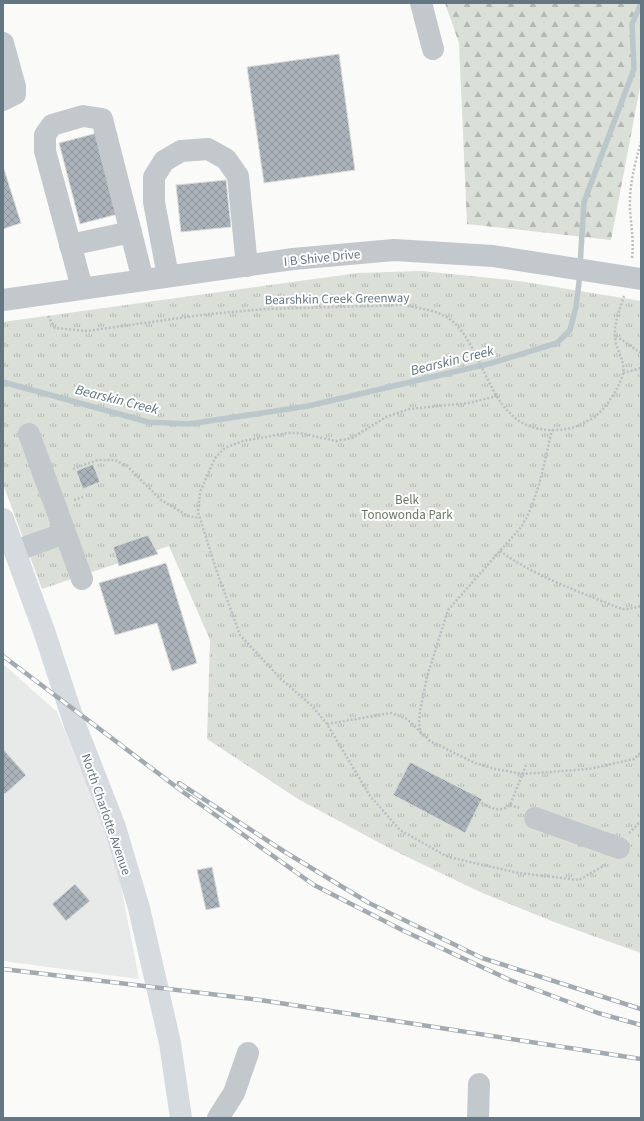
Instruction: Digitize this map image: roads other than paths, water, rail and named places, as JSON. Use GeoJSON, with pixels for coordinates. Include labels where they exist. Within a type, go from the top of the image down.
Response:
{"type":"FeatureCollection","features":[{"type":"Feature","properties":{"kind":"main road","name":"North Charlotte Avenue"},"geometry":{"type":"LineString","coordinates":[[3,519],[44,631],[75,725],[115,827],[139,908],[170,1043],[181,1118]]}},
{"type":"Feature","properties":{"kind":"street"},"geometry":{"type":"LineString","coordinates":[[421,3],[433,49]]}},
{"type":"Feature","properties":{"kind":"street"},"geometry":{"type":"LineString","coordinates":[[3,43],[15,87],[15,94],[3,100]]}},
{"type":"Feature","properties":{"kind":"street"},"geometry":{"type":"LineString","coordinates":[[82,288],[45,151],[45,135],[52,125],[83,116],[102,119],[143,280]]}},
{"type":"Feature","properties":{"kind":"street"},"geometry":{"type":"LineString","coordinates":[[168,276],[154,202],[154,177],[164,161],[181,151],[208,149],[226,159],[238,176],[247,266]]}},
{"type":"Feature","properties":{"kind":"street"},"geometry":{"type":"LineString","coordinates":[[70,245],[131,232]]}},
{"type":"Feature","properties":{"kind":"street","name":"I B Shive Drive"},"geometry":{"type":"LineString","coordinates":[[3,300],[293,259],[394,250],[446,252],[636,271]]}},
{"type":"Feature","properties":{"kind":"street"},"geometry":{"type":"LineString","coordinates":[[29,434],[82,579]]}},
{"type":"Feature","properties":{"kind":"street"},"geometry":{"type":"LineString","coordinates":[[15,551],[65,533]]}},
{"type":"Feature","properties":{"kind":"street"},"geometry":{"type":"LineString","coordinates":[[535,818],[619,848]]}},
{"type":"Feature","properties":{"kind":"street"},"geometry":{"type":"LineString","coordinates":[[219,1117],[234,1092],[248,1053]]}},
{"type":"Feature","properties":{"kind":"street"},"geometry":{"type":"LineString","coordinates":[[478,1084],[478,1118]]}},
{"type":"Feature","properties":{"kind":"waterway","name":"Bearskin Creek"},"geometry":{"type":"LineString","coordinates":[[580,266],[584,202],[634,69],[632,24],[641,3]]}},
{"type":"Feature","properties":{"kind":"waterway","name":"Bearskin Creek"},"geometry":{"type":"LineString","coordinates":[[3,382],[148,422],[189,424],[308,406],[492,363],[557,343],[570,330],[576,307],[580,274]]}},
{"type":"Feature","properties":{"kind":"railway"},"geometry":{"type":"LineString","coordinates":[[3,656],[183,792],[314,885],[404,931],[510,980],[598,1013],[641,1025]]}},
{"type":"Feature","properties":{"kind":"railway"},"geometry":{"type":"LineString","coordinates":[[179,783],[285,852],[369,903],[482,958],[641,1009]]}},
{"type":"Feature","properties":{"kind":"railway"},"geometry":{"type":"LineString","coordinates":[[3,969],[260,1000],[641,1059]]}},
{"type":"Feature","properties":{"kind":"park label","name":"Belk Tonowonda Park"},"geometry":{"type":"Point","coordinates":[407,506]}}]}
